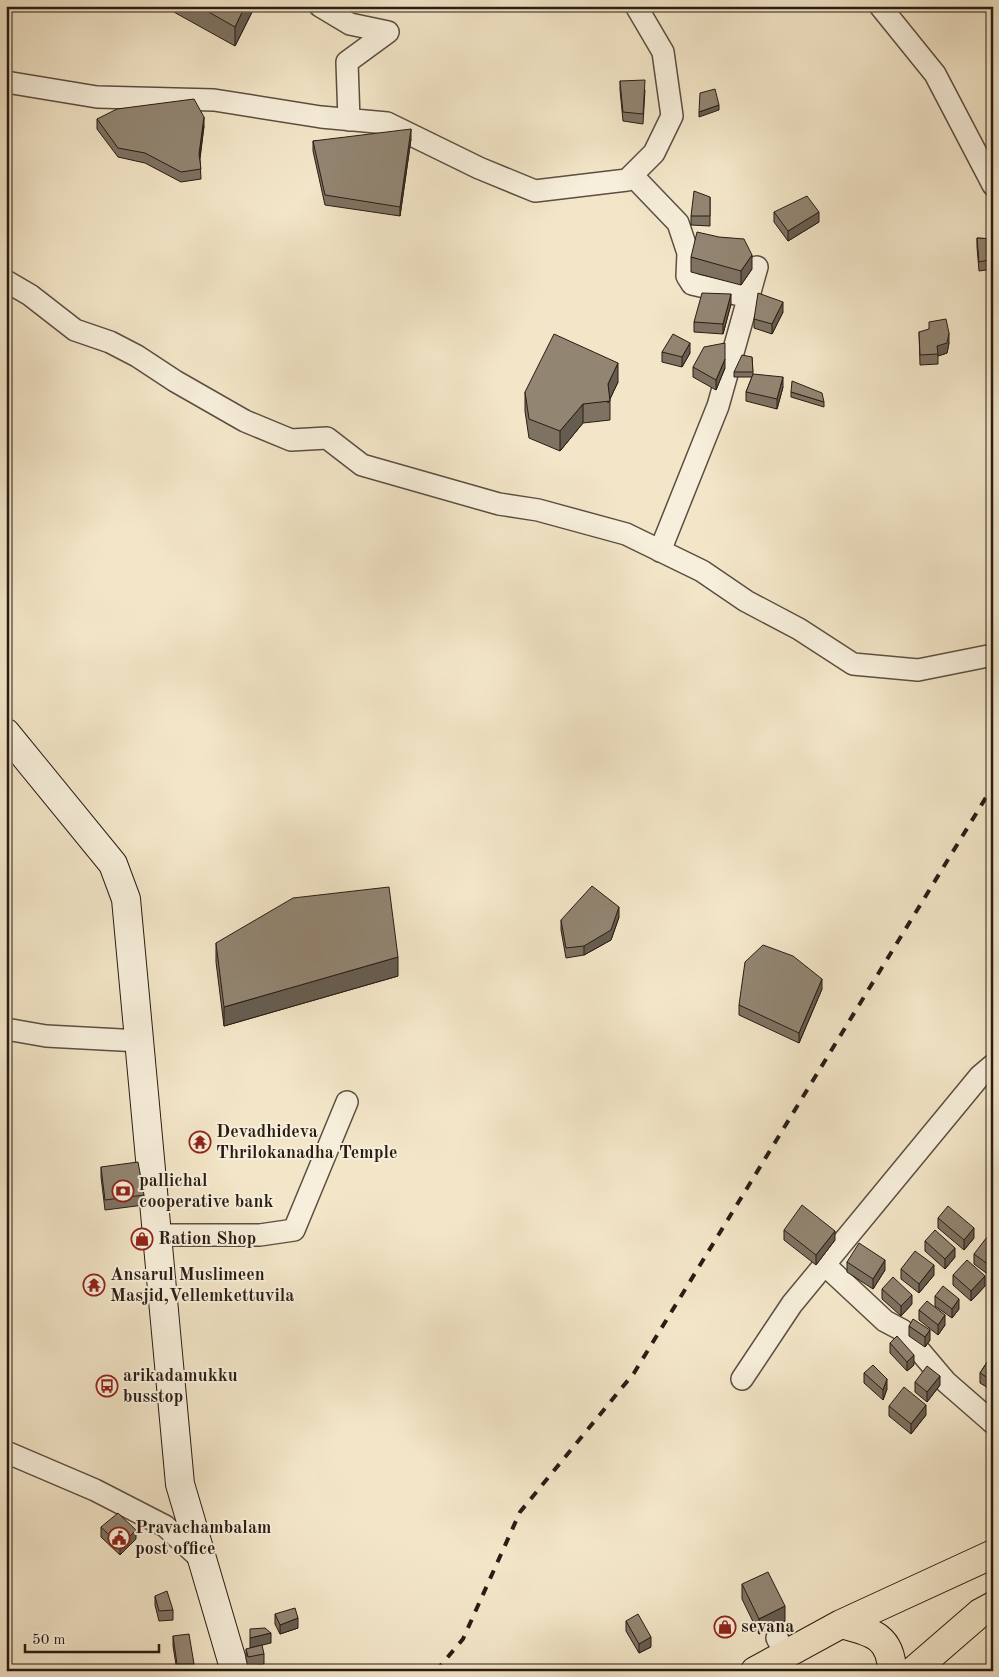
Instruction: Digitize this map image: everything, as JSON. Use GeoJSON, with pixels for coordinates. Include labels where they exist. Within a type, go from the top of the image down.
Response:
{"type":"FeatureCollection","features":[{"type":"Feature","properties":{"kind":"main road"},"geometry":{"type":"LineString","coordinates":[[755,1671],[781,1646],[841,1624],[993,1554]]}},
{"type":"Feature","properties":{"kind":"main road"},"geometry":{"type":"LineString","coordinates":[[914,1671],[980,1613],[993,1606]]}},
{"type":"Feature","properties":{"kind":"main road"},"geometry":{"type":"LineString","coordinates":[[841,1624],[872,1632],[885,1643],[892,1662],[892,1671]]}},
{"type":"Feature","properties":{"kind":"street"},"geometry":{"type":"LineString","coordinates":[[320,6],[350,24],[388,32],[348,62],[349,120]]}},
{"type":"Feature","properties":{"kind":"street"},"geometry":{"type":"LineString","coordinates":[[6,82],[97,97],[214,100],[321,117],[387,123],[479,168],[535,192],[627,180],[654,154],[672,116],[662,52],[636,6]]}},
{"type":"Feature","properties":{"kind":"street"},"geometry":{"type":"LineString","coordinates":[[880,6],[936,74],[993,185]]}},
{"type":"Feature","properties":{"kind":"street"},"geometry":{"type":"LineString","coordinates":[[632,175],[678,223],[688,253],[687,276],[692,284],[749,297]]}},
{"type":"Feature","properties":{"kind":"street"},"geometry":{"type":"LineString","coordinates":[[660,551],[718,406],[757,267]]}},
{"type":"Feature","properties":{"kind":"street"},"geometry":{"type":"LineString","coordinates":[[6,280],[30,295],[75,330],[110,342],[137,356],[245,421],[291,440],[327,438],[362,465],[499,504],[538,510],[626,534],[702,571],[746,601],[799,629],[853,664],[918,670],[993,655]]}},
{"type":"Feature","properties":{"kind":"street"},"geometry":{"type":"LineString","coordinates":[[6,732],[113,864],[126,899],[180,1484],[235,1671]]}},
{"type":"Feature","properties":{"kind":"street"},"geometry":{"type":"LineString","coordinates":[[6,1029],[46,1036],[140,1041]]}},
{"type":"Feature","properties":{"kind":"street"},"geometry":{"type":"LineString","coordinates":[[742,1379],[792,1304],[980,1076],[993,1065]]}},
{"type":"Feature","properties":{"kind":"street"},"geometry":{"type":"LineString","coordinates":[[157,1235],[260,1235],[294,1230],[347,1102]]}},
{"type":"Feature","properties":{"kind":"street"},"geometry":{"type":"LineString","coordinates":[[825,1265],[885,1321],[902,1330],[946,1382],[993,1423]]}},
{"type":"Feature","properties":{"kind":"street"},"geometry":{"type":"LineString","coordinates":[[6,1452],[95,1490],[165,1526],[203,1561]]}},
{"type":"Feature","properties":{"kind":"building"},"geometry":{"type":"Polygon","coordinates":[[[198,6],[245,6],[235,27],[198,6]]]}},
{"type":"Feature","properties":{"kind":"building"},"geometry":{"type":"Polygon","coordinates":[[[645,80],[643,114],[623,112],[620,81],[645,80]]]}},
{"type":"Feature","properties":{"kind":"building"},"geometry":{"type":"Polygon","coordinates":[[[715,89],[719,105],[699,112],[700,93],[715,89]]]}},
{"type":"Feature","properties":{"kind":"building"},"geometry":{"type":"Polygon","coordinates":[[[194,99],[204,117],[199,154],[201,169],[181,172],[145,153],[118,148],[97,119],[117,109],[194,99]]]}},
{"type":"Feature","properties":{"kind":"building"},"geometry":{"type":"Polygon","coordinates":[[[411,129],[400,207],[325,195],[313,141],[411,129]]]}},
{"type":"Feature","properties":{"kind":"building"},"geometry":{"type":"Polygon","coordinates":[[[694,191],[710,197],[710,216],[691,216],[694,191]]]}},
{"type":"Feature","properties":{"kind":"building"},"geometry":{"type":"Polygon","coordinates":[[[807,196],[819,212],[788,231],[774,212],[807,196]]]}},
{"type":"Feature","properties":{"kind":"building"},"geometry":{"type":"Polygon","coordinates":[[[697,232],[719,237],[744,239],[752,255],[741,271],[691,257],[697,232]]]}},
{"type":"Feature","properties":{"kind":"building"},"geometry":{"type":"Polygon","coordinates":[[[977,238],[993,239],[993,259],[979,262],[977,238]]]}},
{"type":"Feature","properties":{"kind":"building"},"geometry":{"type":"Polygon","coordinates":[[[702,293],[731,294],[723,324],[694,322],[702,293]]]}},
{"type":"Feature","properties":{"kind":"building"},"geometry":{"type":"Polygon","coordinates":[[[758,293],[783,302],[772,324],[754,319],[758,293]]]}},
{"type":"Feature","properties":{"kind":"building"},"geometry":{"type":"Polygon","coordinates":[[[946,319],[949,333],[947,343],[937,346],[938,354],[920,355],[919,332],[929,329],[929,322],[946,319]]]}},
{"type":"Feature","properties":{"kind":"building"},"geometry":{"type":"Polygon","coordinates":[[[554,334],[618,363],[608,384],[610,401],[583,404],[560,431],[529,419],[525,392],[554,334]]]}},
{"type":"Feature","properties":{"kind":"building"},"geometry":{"type":"Polygon","coordinates":[[[673,334],[690,343],[682,357],[662,352],[673,334]]]}},
{"type":"Feature","properties":{"kind":"building"},"geometry":{"type":"Polygon","coordinates":[[[725,343],[725,359],[716,380],[693,367],[704,347],[725,343]]]}},
{"type":"Feature","properties":{"kind":"building"},"geometry":{"type":"Polygon","coordinates":[[[742,355],[752,357],[753,372],[734,372],[742,355]]]}},
{"type":"Feature","properties":{"kind":"building"},"geometry":{"type":"Polygon","coordinates":[[[753,374],[783,377],[777,399],[746,392],[753,374]]]}},
{"type":"Feature","properties":{"kind":"building"},"geometry":{"type":"Polygon","coordinates":[[[792,381],[822,393],[824,402],[791,392],[792,381]]]}},
{"type":"Feature","properties":{"kind":"building"},"geometry":{"type":"Polygon","coordinates":[[[592,886],[619,907],[611,930],[584,946],[566,948],[561,920],[592,886]]]}},
{"type":"Feature","properties":{"kind":"building"},"geometry":{"type":"Polygon","coordinates":[[[389,887],[398,957],[224,1007],[216,943],[293,898],[389,887]]]}},
{"type":"Feature","properties":{"kind":"building"},"geometry":{"type":"Polygon","coordinates":[[[763,945],[793,956],[822,979],[799,1033],[739,1005],[745,962],[763,945]]]}},
{"type":"Feature","properties":{"kind":"building","name":"pallichal cooperative bank"},"geometry":{"type":"Polygon","coordinates":[[[138,1162],[144,1195],[105,1200],[101,1167],[138,1162]]]}},
{"type":"Feature","properties":{"kind":"building"},"geometry":{"type":"Polygon","coordinates":[[[802,1205],[835,1231],[816,1255],[784,1230],[802,1205]]]}},
{"type":"Feature","properties":{"kind":"building"},"geometry":{"type":"Polygon","coordinates":[[[948,1206],[974,1228],[964,1240],[938,1218],[948,1206]]]}},
{"type":"Feature","properties":{"kind":"building"},"geometry":{"type":"Polygon","coordinates":[[[935,1230],[955,1248],[945,1259],[925,1241],[935,1230]]]}},
{"type":"Feature","properties":{"kind":"building"},"geometry":{"type":"Polygon","coordinates":[[[987,1237],[993,1241],[993,1268],[974,1254],[987,1237]]]}},
{"type":"Feature","properties":{"kind":"building"},"geometry":{"type":"Polygon","coordinates":[[[859,1243],[885,1260],[873,1279],[847,1262],[859,1243]]]}},
{"type":"Feature","properties":{"kind":"building"},"geometry":{"type":"Polygon","coordinates":[[[915,1251],[934,1265],[919,1284],[901,1269],[915,1251]]]}},
{"type":"Feature","properties":{"kind":"building"},"geometry":{"type":"Polygon","coordinates":[[[967,1260],[985,1276],[971,1291],[953,1275],[967,1260]]]}},
{"type":"Feature","properties":{"kind":"building"},"geometry":{"type":"Polygon","coordinates":[[[893,1277],[912,1295],[901,1306],[882,1289],[893,1277]]]}},
{"type":"Feature","properties":{"kind":"building"},"geometry":{"type":"Polygon","coordinates":[[[943,1286],[959,1299],[952,1309],[935,1296],[943,1286]]]}},
{"type":"Feature","properties":{"kind":"building"},"geometry":{"type":"Polygon","coordinates":[[[927,1301],[945,1315],[938,1325],[919,1310],[927,1301]]]}},
{"type":"Feature","properties":{"kind":"building"},"geometry":{"type":"Polygon","coordinates":[[[913,1319],[930,1330],[925,1337],[909,1326],[913,1319]]]}},
{"type":"Feature","properties":{"kind":"building"},"geometry":{"type":"Polygon","coordinates":[[[897,1336],[914,1355],[907,1362],[890,1343],[897,1336]]]}},
{"type":"Feature","properties":{"kind":"building"},"geometry":{"type":"Polygon","coordinates":[[[993,1353],[993,1381],[980,1373],[993,1353]]]}},
{"type":"Feature","properties":{"kind":"building"},"geometry":{"type":"Polygon","coordinates":[[[873,1365],[887,1379],[883,1390],[864,1373],[873,1365]]]}},
{"type":"Feature","properties":{"kind":"building"},"geometry":{"type":"Polygon","coordinates":[[[927,1366],[940,1376],[927,1392],[915,1382],[927,1366]]]}},
{"type":"Feature","properties":{"kind":"building"},"geometry":{"type":"Polygon","coordinates":[[[904,1387],[926,1405],[911,1424],[889,1406],[904,1387]]]}},
{"type":"Feature","properties":{"kind":"building"},"geometry":{"type":"Polygon","coordinates":[[[118,1513],[136,1530],[120,1546],[101,1527],[118,1513]]]}},
{"type":"Feature","properties":{"kind":"building"},"geometry":{"type":"Polygon","coordinates":[[[768,1572],[785,1606],[759,1619],[742,1584],[768,1572]]]}},
{"type":"Feature","properties":{"kind":"building"},"geometry":{"type":"Polygon","coordinates":[[[167,1591],[173,1610],[159,1611],[155,1596],[167,1591]]]}},
{"type":"Feature","properties":{"kind":"building"},"geometry":{"type":"Polygon","coordinates":[[[295,1608],[298,1618],[280,1625],[275,1614],[295,1608]]]}},
{"type":"Feature","properties":{"kind":"building"},"geometry":{"type":"Polygon","coordinates":[[[638,1614],[651,1637],[639,1644],[626,1621],[638,1614]]]}},
{"type":"Feature","properties":{"kind":"building"},"geometry":{"type":"Polygon","coordinates":[[[265,1628],[271,1633],[250,1638],[250,1629],[265,1628]]]}},
{"type":"Feature","properties":{"kind":"building"},"geometry":{"type":"Polygon","coordinates":[[[189,1634],[194,1664],[177,1664],[173,1636],[189,1634]]]}},
{"type":"Feature","properties":{"kind":"building"},"geometry":{"type":"Polygon","coordinates":[[[262,1645],[264,1654],[248,1657],[246,1649],[262,1645]]]}},
{"type":"Feature","properties":{"kind":"railway"},"geometry":{"type":"LineString","coordinates":[[436,1671],[463,1639],[520,1512],[634,1373],[993,786]]}},
{"type":"Feature","properties":{"kind":"place","name":"Devadhideva Thrilokanadha Temple"},"geometry":{"type":"Point","coordinates":[200,1142]}},
{"type":"Feature","properties":{"kind":"place","name":"pallichal cooperative bank"},"geometry":{"type":"Point","coordinates":[123,1191]}},
{"type":"Feature","properties":{"kind":"place","name":"Ration Shop"},"geometry":{"type":"Point","coordinates":[142,1239]}},
{"type":"Feature","properties":{"kind":"place","name":"Ansarul Muslimeen Masjid,Vellemkettuvila"},"geometry":{"type":"Point","coordinates":[94,1285]}},
{"type":"Feature","properties":{"kind":"place","name":"arikadamukku busstop"},"geometry":{"type":"Point","coordinates":[107,1386]}},
{"type":"Feature","properties":{"kind":"place","name":"Pravachambalam post office"},"geometry":{"type":"Point","coordinates":[119,1538]}},
{"type":"Feature","properties":{"kind":"place","name":"sevana"},"geometry":{"type":"Point","coordinates":[725,1627]}}]}
